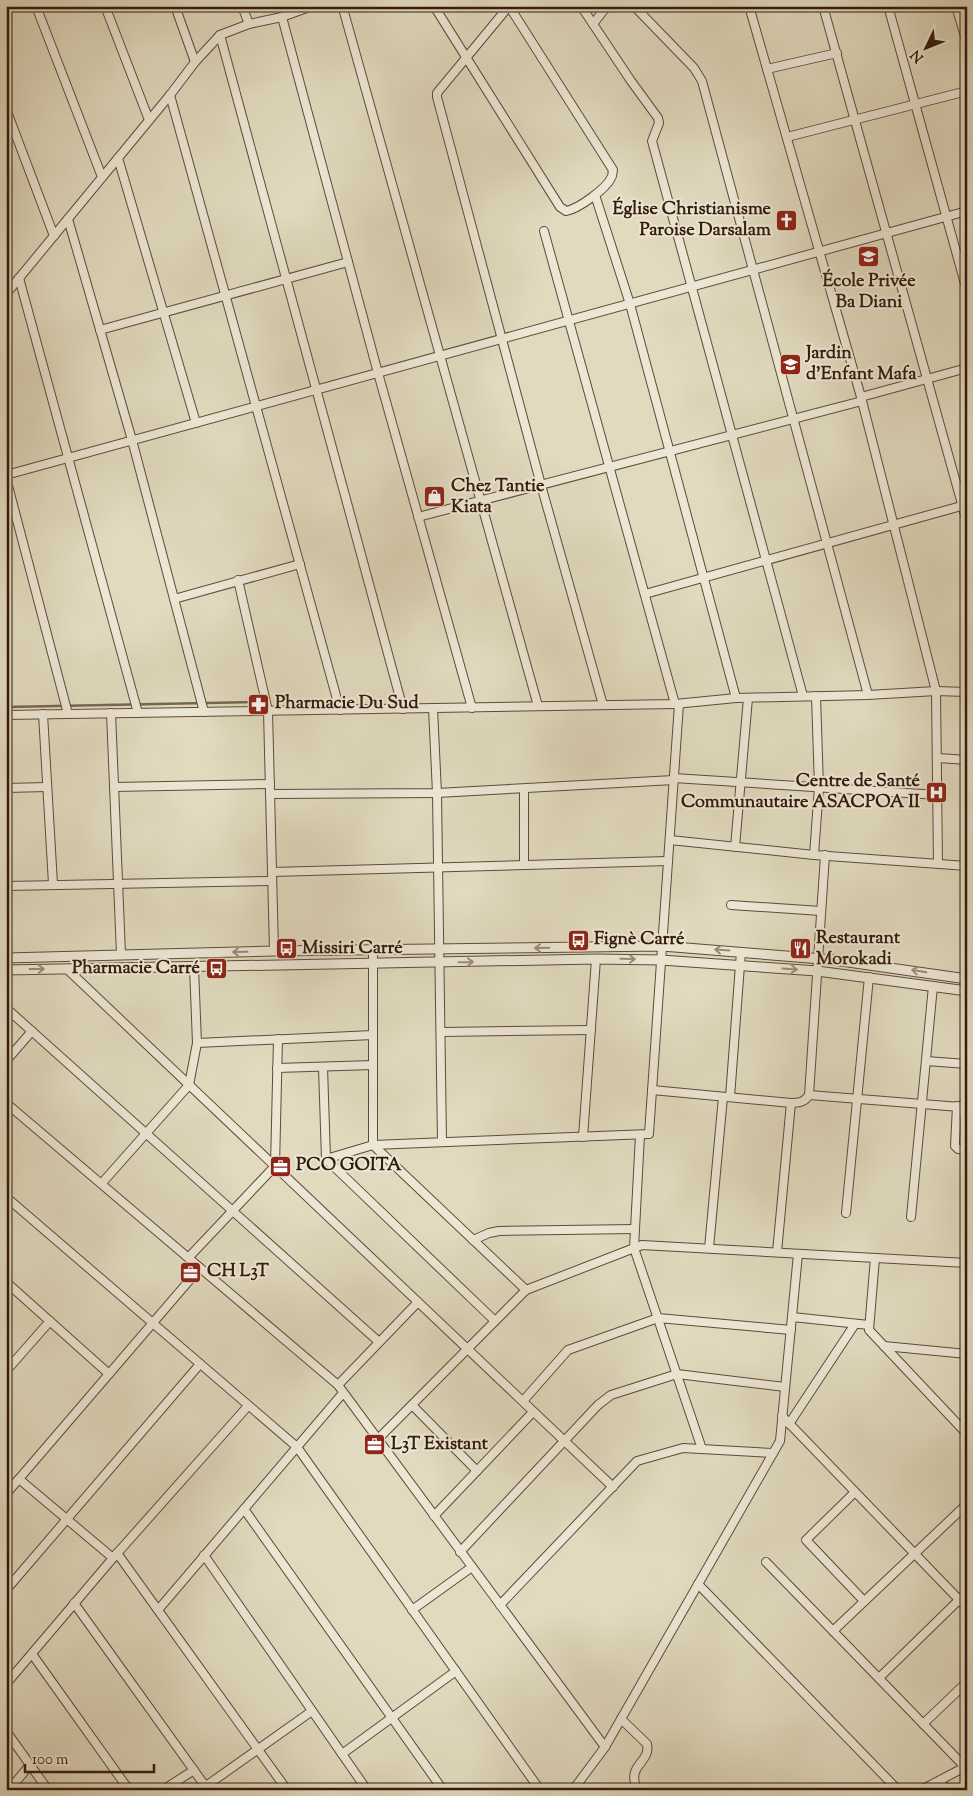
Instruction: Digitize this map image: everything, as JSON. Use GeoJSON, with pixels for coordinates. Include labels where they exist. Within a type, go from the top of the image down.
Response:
{"type":"FeatureCollection","features":[{"type":"Feature","properties":{"kind":"street"},"geometry":{"type":"LineString","coordinates":[[36,6],[102,177]]}},
{"type":"Feature","properties":{"kind":"street"},"geometry":{"type":"LineString","coordinates":[[105,6],[149,120]]}},
{"type":"Feature","properties":{"kind":"street"},"geometry":{"type":"LineString","coordinates":[[175,6],[195,62]]}},
{"type":"Feature","properties":{"kind":"street"},"geometry":{"type":"LineString","coordinates":[[242,6],[249,24]]}},
{"type":"Feature","properties":{"kind":"street"},"geometry":{"type":"LineString","coordinates":[[7,290],[54,236],[195,62],[220,35],[249,24],[282,17],[312,6]]}},
{"type":"Feature","properties":{"kind":"street"},"geometry":{"type":"LineString","coordinates":[[434,6],[467,58],[560,207],[566,211],[574,210],[595,195],[612,178],[613,170],[509,6],[467,58],[437,94],[437,97],[541,485],[604,705]]}},
{"type":"Feature","properties":{"kind":"street"},"geometry":{"type":"LineString","coordinates":[[581,6],[660,123],[652,142],[803,696]]}},
{"type":"Feature","properties":{"kind":"street"},"geometry":{"type":"LineString","coordinates":[[593,24],[606,6]]}},
{"type":"Feature","properties":{"kind":"street"},"geometry":{"type":"LineString","coordinates":[[634,6],[694,68],[702,81],[868,695]]}},
{"type":"Feature","properties":{"kind":"street"},"geometry":{"type":"LineString","coordinates":[[749,6],[861,399],[936,691],[938,864]]}},
{"type":"Feature","properties":{"kind":"street"},"geometry":{"type":"LineString","coordinates":[[823,6],[964,505],[967,522]]}},
{"type":"Feature","properties":{"kind":"street"},"geometry":{"type":"LineString","coordinates":[[956,6],[967,44]]}},
{"type":"Feature","properties":{"kind":"street"},"geometry":{"type":"LineString","coordinates":[[891,8],[967,291]]}},
{"type":"Feature","properties":{"kind":"street"},"geometry":{"type":"LineString","coordinates":[[344,12],[538,706]]}},
{"type":"Feature","properties":{"kind":"street"},"geometry":{"type":"LineString","coordinates":[[282,17],[378,372],[472,708]]}},
{"type":"Feature","properties":{"kind":"street"},"geometry":{"type":"LineString","coordinates":[[220,35],[403,708]]}},
{"type":"Feature","properties":{"kind":"street"},"geometry":{"type":"LineString","coordinates":[[767,69],[836,54]]}},
{"type":"Feature","properties":{"kind":"street"},"geometry":{"type":"LineString","coordinates":[[787,137],[967,91]]}},
{"type":"Feature","properties":{"kind":"street"},"geometry":{"type":"LineString","coordinates":[[170,95],[340,710]]}},
{"type":"Feature","properties":{"kind":"street"},"geometry":{"type":"LineString","coordinates":[[6,109],[54,236]]}},
{"type":"Feature","properties":{"kind":"street"},"geometry":{"type":"LineString","coordinates":[[118,158],[196,422]]}},
{"type":"Feature","properties":{"kind":"street"},"geometry":{"type":"LineString","coordinates":[[595,195],[630,304],[736,698]]}},
{"type":"Feature","properties":{"kind":"street"},"geometry":{"type":"LineString","coordinates":[[68,714],[6,476],[196,422],[967,211]]}},
{"type":"Feature","properties":{"kind":"street"},"geometry":{"type":"LineString","coordinates":[[68,219],[132,440],[204,712]]}},
{"type":"Feature","properties":{"kind":"street"},"geometry":{"type":"LineString","coordinates":[[326,1159],[373,1145],[649,1134],[674,779],[677,704],[644,594],[544,231]]}},
{"type":"Feature","properties":{"kind":"street"},"geometry":{"type":"LineString","coordinates":[[100,330],[348,262]]}},
{"type":"Feature","properties":{"kind":"street"},"geometry":{"type":"LineString","coordinates":[[19,278],[138,713]]}},
{"type":"Feature","properties":{"kind":"street"},"geometry":{"type":"LineString","coordinates":[[418,517],[793,419],[967,368]]}},
{"type":"Feature","properties":{"kind":"street"},"geometry":{"type":"LineString","coordinates":[[644,594],[964,505]]}},
{"type":"Feature","properties":{"kind":"street"},"geometry":{"type":"LineString","coordinates":[[174,599],[300,564]]}},
{"type":"Feature","properties":{"kind":"street"},"geometry":{"type":"LineString","coordinates":[[238,580],[268,711],[274,951]]}},
{"type":"Feature","properties":{"kind":"street"},"geometry":{"type":"LineString","coordinates":[[6,715],[677,704],[736,698],[868,695],[936,691],[967,692]]}},
{"type":"Feature","properties":{"kind":"street"},"geometry":{"type":"LineString","coordinates":[[814,855],[819,787],[816,696]]}},
{"type":"Feature","properties":{"kind":"street"},"geometry":{"type":"LineString","coordinates":[[735,847],[748,698]]}},
{"type":"Feature","properties":{"kind":"street"},"geometry":{"type":"LineString","coordinates":[[433,708],[437,793],[439,962],[442,1032],[442,1142]]}},
{"type":"Feature","properties":{"kind":"street"},"geometry":{"type":"LineString","coordinates":[[111,713],[121,954]]}},
{"type":"Feature","properties":{"kind":"street"},"geometry":{"type":"LineString","coordinates":[[43,714],[53,884]]}},
{"type":"Feature","properties":{"kind":"street"},"geometry":{"type":"LineString","coordinates":[[938,758],[967,760]]}},
{"type":"Feature","properties":{"kind":"street"},"geometry":{"type":"LineString","coordinates":[[270,794],[437,793],[674,779],[938,795]]}},
{"type":"Feature","properties":{"kind":"street"},"geometry":{"type":"LineString","coordinates":[[114,787],[270,784]]}},
{"type":"Feature","properties":{"kind":"street"},"geometry":{"type":"LineString","coordinates":[[6,788],[48,787]]}},
{"type":"Feature","properties":{"kind":"street"},"geometry":{"type":"LineString","coordinates":[[524,789],[524,865]]}},
{"type":"Feature","properties":{"kind":"street"},"geometry":{"type":"LineString","coordinates":[[670,840],[814,855],[967,866]]}},
{"type":"Feature","properties":{"kind":"street"},"geometry":{"type":"LineString","coordinates":[[652,1090],[791,1103],[804,1101],[809,1095],[825,855]]}},
{"type":"Feature","properties":{"kind":"street"},"geometry":{"type":"LineString","coordinates":[[272,872],[668,861]]}},
{"type":"Feature","properties":{"kind":"street"},"geometry":{"type":"LineString","coordinates":[[6,886],[272,881]]}},
{"type":"Feature","properties":{"kind":"street"},"geometry":{"type":"LineString","coordinates":[[731,906],[821,912]]}},
{"type":"Feature","properties":{"kind":"street"},"geometry":{"type":"LineString","coordinates":[[6,958],[274,951],[662,946],[818,958],[967,979]]}},
{"type":"Feature","properties":{"kind":"street"},"geometry":{"type":"LineString","coordinates":[[373,950],[373,1145],[526,1290]]}},
{"type":"Feature","properties":{"kind":"street"},"geometry":{"type":"LineString","coordinates":[[709,1248],[741,952]]}},
{"type":"Feature","properties":{"kind":"street"},"geometry":{"type":"LineString","coordinates":[[583,1137],[596,959]]}},
{"type":"Feature","properties":{"kind":"street"},"geometry":{"type":"LineString","coordinates":[[6,970],[596,959],[661,960],[817,971],[967,991]]}},
{"type":"Feature","properties":{"kind":"street"},"geometry":{"type":"LineString","coordinates":[[102,1183],[189,1085],[197,1043],[194,967]]}},
{"type":"Feature","properties":{"kind":"street"},"geometry":{"type":"LineString","coordinates":[[67,969],[613,1487]]}},
{"type":"Feature","properties":{"kind":"street"},"geometry":{"type":"LineString","coordinates":[[846,1214],[870,977]]}},
{"type":"Feature","properties":{"kind":"street"},"geometry":{"type":"LineString","coordinates":[[911,1217],[933,986]]}},
{"type":"Feature","properties":{"kind":"street"},"geometry":{"type":"LineString","coordinates":[[6,1008],[380,1342]]}},
{"type":"Feature","properties":{"kind":"street"},"geometry":{"type":"LineString","coordinates":[[442,1032],[591,1030]]}},
{"type":"Feature","properties":{"kind":"street"},"geometry":{"type":"LineString","coordinates":[[6,1061],[32,1032]]}},
{"type":"Feature","properties":{"kind":"street"},"geometry":{"type":"LineString","coordinates":[[197,1043],[373,1035]]}},
{"type":"Feature","properties":{"kind":"street"},"geometry":{"type":"LineString","coordinates":[[189,1257],[275,1166],[278,1039]]}},
{"type":"Feature","properties":{"kind":"street"},"geometry":{"type":"LineString","coordinates":[[926,1061],[967,1064]]}},
{"type":"Feature","properties":{"kind":"street"},"geometry":{"type":"LineString","coordinates":[[277,1068],[373,1066]]}},
{"type":"Feature","properties":{"kind":"street"},"geometry":{"type":"LineString","coordinates":[[323,1067],[326,1159],[495,1321]]}},
{"type":"Feature","properties":{"kind":"street"},"geometry":{"type":"LineString","coordinates":[[809,1095],[958,1107],[967,1115]]}},
{"type":"Feature","properties":{"kind":"street"},"geometry":{"type":"LineString","coordinates":[[958,1107],[967,1101]]}},
{"type":"Feature","properties":{"kind":"street"},"geometry":{"type":"LineString","coordinates":[[6,1103],[338,1385],[605,1747]]}},
{"type":"Feature","properties":{"kind":"street"},"geometry":{"type":"LineString","coordinates":[[777,1252],[791,1103]]}},
{"type":"Feature","properties":{"kind":"street"},"geometry":{"type":"LineString","coordinates":[[958,1107],[955,1146],[958,1149],[967,1150]]}},
{"type":"Feature","properties":{"kind":"street"},"geometry":{"type":"LineString","coordinates":[[640,1135],[634,1248],[702,1449]]}},
{"type":"Feature","properties":{"kind":"street"},"geometry":{"type":"LineString","coordinates":[[6,1197],[297,1448],[540,1790]]}},
{"type":"Feature","properties":{"kind":"street"},"geometry":{"type":"LineString","coordinates":[[473,1240],[499,1231],[635,1229]]}},
{"type":"Feature","properties":{"kind":"street"},"geometry":{"type":"LineString","coordinates":[[377,1440],[526,1290],[642,1244],[967,1263]]}},
{"type":"Feature","properties":{"kind":"street"},"geometry":{"type":"LineString","coordinates":[[573,1790],[605,1747],[780,1442],[798,1254]]}},
{"type":"Feature","properties":{"kind":"street"},"geometry":{"type":"LineString","coordinates":[[875,1258],[869,1330],[967,1434]]}},
{"type":"Feature","properties":{"kind":"street"},"geometry":{"type":"LineString","coordinates":[[6,1494],[200,1268]]}},
{"type":"Feature","properties":{"kind":"street"},"geometry":{"type":"LineString","coordinates":[[6,1282],[109,1374]]}},
{"type":"Feature","properties":{"kind":"street"},"geometry":{"type":"LineString","coordinates":[[338,1385],[418,1302]]}},
{"type":"Feature","properties":{"kind":"street"},"geometry":{"type":"LineString","coordinates":[[792,1317],[869,1325]]}},
{"type":"Feature","properties":{"kind":"street"},"geometry":{"type":"LineString","coordinates":[[523,1402],[568,1350],[658,1318],[791,1330]]}},
{"type":"Feature","properties":{"kind":"street"},"geometry":{"type":"LineString","coordinates":[[6,1371],[50,1321]]}},
{"type":"Feature","properties":{"kind":"street"},"geometry":{"type":"LineString","coordinates":[[789,1424],[856,1324]]}},
{"type":"Feature","properties":{"kind":"street"},"geometry":{"type":"LineString","coordinates":[[884,1346],[967,1354]]}},
{"type":"Feature","properties":{"kind":"street"},"geometry":{"type":"LineString","coordinates":[[6,1590],[200,1364]]}},
{"type":"Feature","properties":{"kind":"street"},"geometry":{"type":"LineString","coordinates":[[460,1552],[598,1405],[611,1395],[677,1374],[785,1387]]}},
{"type":"Feature","properties":{"kind":"street"},"geometry":{"type":"LineString","coordinates":[[158,1610],[343,1393]]}},
{"type":"Feature","properties":{"kind":"street"},"geometry":{"type":"LineString","coordinates":[[412,1405],[478,1471]]}},
{"type":"Feature","properties":{"kind":"street"},"geometry":{"type":"LineString","coordinates":[[6,1684],[115,1555],[248,1406]]}},
{"type":"Feature","properties":{"kind":"street"},"geometry":{"type":"LineString","coordinates":[[434,1516],[533,1412]]}},
{"type":"Feature","properties":{"kind":"street"},"geometry":{"type":"LineString","coordinates":[[782,1416],[967,1608]]}},
{"type":"Feature","properties":{"kind":"street"},"geometry":{"type":"LineString","coordinates":[[954,1421],[967,1422]]}},
{"type":"Feature","properties":{"kind":"street"},"geometry":{"type":"LineString","coordinates":[[500,1605],[637,1461],[683,1448],[773,1453]]}},
{"type":"Feature","properties":{"kind":"street"},"geometry":{"type":"LineString","coordinates":[[19,1479],[67,1519],[115,1555],[158,1610],[288,1790]]}},
{"type":"Feature","properties":{"kind":"street"},"geometry":{"type":"LineString","coordinates":[[855,1492],[806,1540],[864,1601]]}},
{"type":"Feature","properties":{"kind":"street"},"geometry":{"type":"LineString","coordinates":[[833,1631],[967,1504]]}},
{"type":"Feature","properties":{"kind":"street"},"geometry":{"type":"LineString","coordinates":[[244,1509],[443,1790]]}},
{"type":"Feature","properties":{"kind":"street"},"geometry":{"type":"LineString","coordinates":[[204,1556],[367,1790]]}},
{"type":"Feature","properties":{"kind":"street"},"geometry":{"type":"LineString","coordinates":[[766,1562],[966,1767],[921,1790]]}},
{"type":"Feature","properties":{"kind":"street"},"geometry":{"type":"LineString","coordinates":[[412,1610],[472,1567]]}},
{"type":"Feature","properties":{"kind":"street"},"geometry":{"type":"LineString","coordinates":[[698,1584],[898,1790]]}},
{"type":"Feature","properties":{"kind":"street"},"geometry":{"type":"LineString","coordinates":[[879,1678],[967,1592]]}},
{"type":"Feature","properties":{"kind":"street"},"geometry":{"type":"LineString","coordinates":[[74,1604],[207,1788],[312,1711]]}},
{"type":"Feature","properties":{"kind":"street"},"geometry":{"type":"LineString","coordinates":[[32,1654],[129,1790]]}},
{"type":"Feature","properties":{"kind":"street"},"geometry":{"type":"LineString","coordinates":[[342,1754],[456,1671]]}},
{"type":"Feature","properties":{"kind":"street"},"geometry":{"type":"LineString","coordinates":[[923,1724],[967,1682]]}},
{"type":"Feature","properties":{"kind":"street"},"geometry":{"type":"LineString","coordinates":[[621,1719],[647,1744],[646,1755],[634,1772],[634,1782],[637,1790]]}},
{"type":"Feature","properties":{"kind":"street"},"geometry":{"type":"LineString","coordinates":[[6,1731],[48,1790]]}},
{"type":"Feature","properties":{"kind":"street"},"geometry":{"type":"LineString","coordinates":[[9,1790],[30,1765]]}},
{"type":"Feature","properties":{"kind":"street"},"geometry":{"type":"LineString","coordinates":[[163,1790],[194,1770]]}},
{"type":"Feature","properties":{"kind":"street"},"geometry":{"type":"LineString","coordinates":[[939,1781],[947,1790]]}},
{"type":"Feature","properties":{"kind":"waterway"},"geometry":{"type":"LineString","coordinates":[[6,707],[262,702]]}},
{"type":"Feature","properties":{"kind":"place","name":"Église Christianisme Paroise Darsalam"},"geometry":{"type":"Point","coordinates":[787,220]}},
{"type":"Feature","properties":{"kind":"place","name":"École Privée Ba Diani"},"geometry":{"type":"Point","coordinates":[869,257]}},
{"type":"Feature","properties":{"kind":"place","name":"Jardin d'Enfant Mafa"},"geometry":{"type":"Point","coordinates":[790,364]}},
{"type":"Feature","properties":{"kind":"place","name":"Chez Tantie Kiata"},"geometry":{"type":"Point","coordinates":[435,497]}},
{"type":"Feature","properties":{"kind":"place","name":"Pharmacie Du Sud"},"geometry":{"type":"Point","coordinates":[259,704]}},
{"type":"Feature","properties":{"kind":"place","name":"Centre de Santé Communautaire ASACPOA II"},"geometry":{"type":"Point","coordinates":[936,792]}},
{"type":"Feature","properties":{"kind":"place","name":"Fignè Carré"},"geometry":{"type":"Point","coordinates":[578,940]}},
{"type":"Feature","properties":{"kind":"place","name":"Missiri Carré"},"geometry":{"type":"Point","coordinates":[286,949]}},
{"type":"Feature","properties":{"kind":"place","name":"Restaurant Morokadi"},"geometry":{"type":"Point","coordinates":[800,949]}},
{"type":"Feature","properties":{"kind":"place","name":"Pharmacie Carré"},"geometry":{"type":"Point","coordinates":[216,969]}},
{"type":"Feature","properties":{"kind":"place","name":"PCO GOITA"},"geometry":{"type":"Point","coordinates":[280,1166]}},
{"type":"Feature","properties":{"kind":"place","name":"CH L3T"},"geometry":{"type":"Point","coordinates":[191,1272]}},
{"type":"Feature","properties":{"kind":"place","name":"L3T Existant"},"geometry":{"type":"Point","coordinates":[375,1445]}}]}
